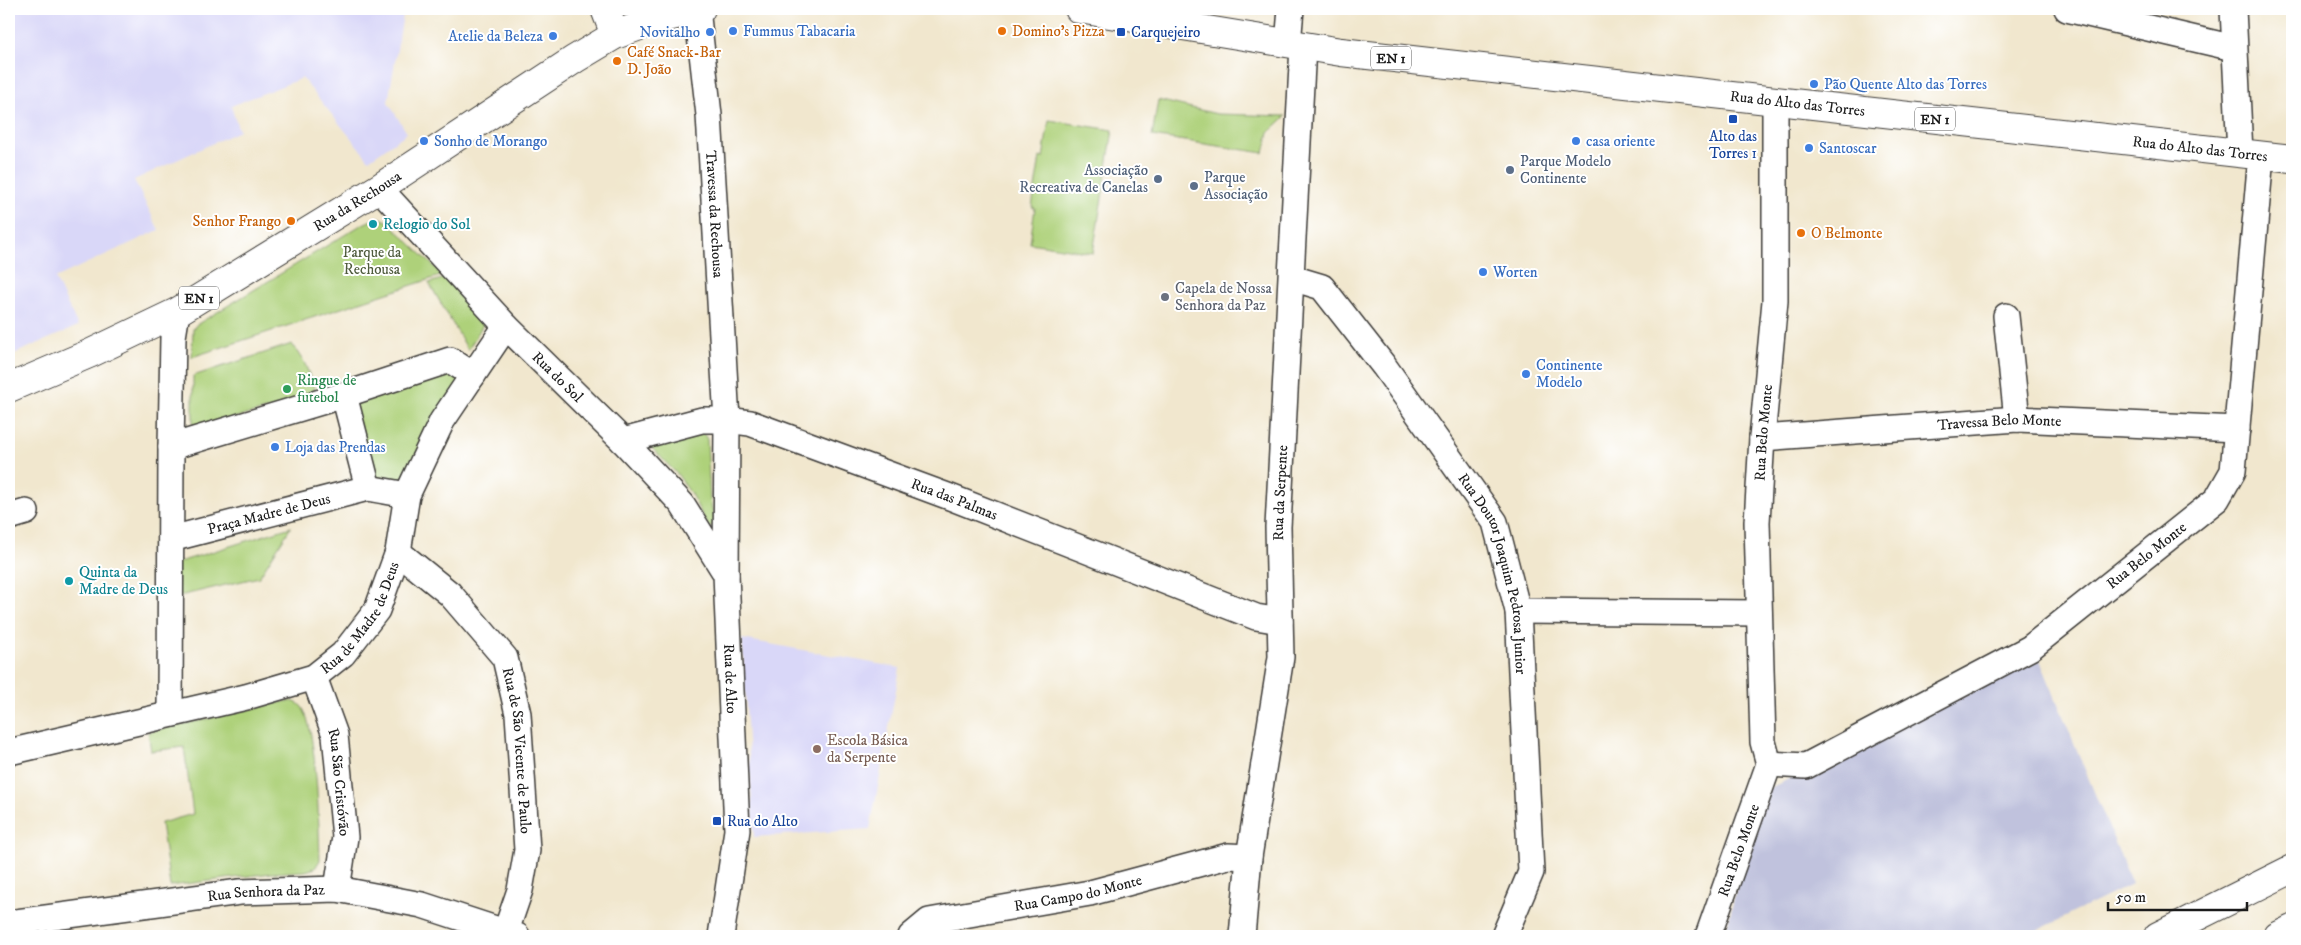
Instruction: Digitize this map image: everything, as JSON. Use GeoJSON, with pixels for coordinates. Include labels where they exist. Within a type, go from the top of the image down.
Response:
{"type":"FeatureCollection","features":[{"type":"Feature","properties":{"kind":"main road"},"geometry":{"type":"LineString","coordinates":[[605,9],[615,35]]}},
{"type":"Feature","properties":{"kind":"main road","name":"Rua da Rechousa"},"geometry":{"type":"LineString","coordinates":[[9,388],[91,353],[177,312],[379,188],[575,59],[615,35],[656,20],[701,9]]}},
{"type":"Feature","properties":{"kind":"main road","name":"EN 1"},"geometry":{"type":"LineString","coordinates":[[1079,9],[1295,45]]}},
{"type":"Feature","properties":{"kind":"main road","name":"Rua do Alto das Torres"},"geometry":{"type":"LineString","coordinates":[[1295,45],[2292,159]]}},
{"type":"Feature","properties":{"kind":"main road"},"geometry":{"type":"LineString","coordinates":[[2158,936],[2292,869]]}},
{"type":"Feature","properties":{"kind":"main road"},"geometry":{"type":"LineString","coordinates":[[2278,936],[2292,929]]}},
{"type":"Feature","properties":{"kind":"street","name":"Travessa da Rechousa"},"geometry":{"type":"LineString","coordinates":[[697,9],[709,115],[727,420]]}},
{"type":"Feature","properties":{"kind":"street","name":"Rua da Serpente"},"geometry":{"type":"LineString","coordinates":[[1242,936],[1248,857],[1281,657],[1278,527],[1292,278],[1295,45],[1292,9]]}},
{"type":"Feature","properties":{"kind":"street"},"geometry":{"type":"LineString","coordinates":[[2067,9],[2234,48]]}},
{"type":"Feature","properties":{"kind":"street","name":"Rua Belo Monte"},"geometry":{"type":"LineString","coordinates":[[1769,764],[1806,766],[2030,648],[2218,499],[2233,470],[2237,429],[2250,154],[2234,48],[2233,9]]}},
{"type":"Feature","properties":{"kind":"street","name":"Rua Belo Monte"},"geometry":{"type":"LineString","coordinates":[[1708,936],[1769,764],[1762,742],[1757,522],[1762,438],[1775,301],[1775,101]]}},
{"type":"Feature","properties":{"kind":"street","name":"Rua do Sol"},"geometry":{"type":"LineString","coordinates":[[379,188],[506,326],[623,441],[682,504],[726,574]]}},
{"type":"Feature","properties":{"kind":"street","name":"Rua Doutor Joaquim Pedrosa Junior"},"geometry":{"type":"LineString","coordinates":[[1292,278],[1322,287],[1384,366],[1495,522],[1518,611],[1531,872],[1504,936]]}},
{"type":"Feature","properties":{"kind":"street"},"geometry":{"type":"LineString","coordinates":[[170,714],[171,447],[173,337],[177,312]]}},
{"type":"Feature","properties":{"kind":"street"},"geometry":{"type":"LineString","coordinates":[[2006,316],[2017,419]]}},
{"type":"Feature","properties":{"kind":"street","name":"Rua de Madre de Deus"},"geometry":{"type":"LineString","coordinates":[[9,752],[246,698],[314,677],[343,654],[377,610],[398,552],[407,495],[442,421],[506,326]]}},
{"type":"Feature","properties":{"kind":"street"},"geometry":{"type":"LineString","coordinates":[[171,447],[344,395],[450,360],[473,375]]}},
{"type":"Feature","properties":{"kind":"street"},"geometry":{"type":"LineString","coordinates":[[344,395],[368,488]]}},
{"type":"Feature","properties":{"kind":"street","name":"Travessa Belo Monte"},"geometry":{"type":"LineString","coordinates":[[1762,438],[2017,419],[2237,429]]}},
{"type":"Feature","properties":{"kind":"street","name":"Rua das Palmas"},"geometry":{"type":"LineString","coordinates":[[623,441],[702,420],[727,420],[759,426],[950,497],[1256,616],[1280,621]]}},
{"type":"Feature","properties":{"kind":"street","name":"Rua de Alto"},"geometry":{"type":"LineString","coordinates":[[721,936],[737,830],[726,574],[727,420]]}},
{"type":"Feature","properties":{"kind":"street","name":"Praça Madre de Deus"},"geometry":{"type":"LineString","coordinates":[[171,539],[368,488],[407,495]]}},
{"type":"Feature","properties":{"kind":"street","name":"Rua de São Vicente de Paulo"},"geometry":{"type":"LineString","coordinates":[[398,552],[450,594],[505,658],[518,714],[527,850],[512,934]]}},
{"type":"Feature","properties":{"kind":"street"},"geometry":{"type":"LineString","coordinates":[[1518,611],[1759,613]]}},
{"type":"Feature","properties":{"kind":"street","name":"Rua São Cristóvão"},"geometry":{"type":"LineString","coordinates":[[314,677],[335,735],[345,837],[337,889]]}},
{"type":"Feature","properties":{"kind":"street","name":"Rua Campo do Monte"},"geometry":{"type":"LineString","coordinates":[[911,936],[929,921],[1090,893],[1228,856],[1248,857]]}},
{"type":"Feature","properties":{"kind":"street","name":"Rua Senhora da Paz"},"geometry":{"type":"LineString","coordinates":[[9,923],[240,892],[337,889],[422,905],[512,934]]}},
{"type":"Feature","properties":{"kind":"shaded area"},"geometry":{"type":"Polygon","coordinates":[[[9,9],[404,9],[388,102],[407,133],[369,160],[302,78],[231,106],[239,131],[134,180],[159,230],[55,278],[78,326],[9,356],[9,9]]]}},
{"type":"Feature","properties":{"kind":"shaded area","name":"Escola Básica da Serpente"},"geometry":{"type":"Polygon","coordinates":[[[742,639],[900,668],[870,829],[754,837],[742,639]]]}},
{"type":"Feature","properties":{"kind":"shaded area"},"geometry":{"type":"Polygon","coordinates":[[[2040,660],[2132,884],[2026,936],[1725,936],[1759,793],[2040,660]]]}},
{"type":"Feature","properties":{"kind":"green space"},"geometry":{"type":"Polygon","coordinates":[[[1158,100],[1217,114],[1286,116],[1269,132],[1264,153],[1152,136],[1158,100]]]}},
{"type":"Feature","properties":{"kind":"green space"},"geometry":{"type":"Polygon","coordinates":[[[1049,120],[1113,130],[1093,253],[1030,243],[1035,208],[1032,207],[1040,157],[1043,158],[1049,120]]]}},
{"type":"Feature","properties":{"kind":"green space","name":"Parque da Rechousa"},"geometry":{"type":"Polygon","coordinates":[[[378,217],[387,221],[443,275],[192,357],[193,329],[196,325],[361,225],[378,217]]]}},
{"type":"Feature","properties":{"kind":"green space"},"geometry":{"type":"Polygon","coordinates":[[[445,278],[484,323],[468,350],[429,283],[445,278]]]}},
{"type":"Feature","properties":{"kind":"green space"},"geometry":{"type":"Polygon","coordinates":[[[292,344],[305,364],[318,397],[193,428],[193,376],[292,344]]]}},
{"type":"Feature","properties":{"kind":"green space"},"geometry":{"type":"Polygon","coordinates":[[[451,363],[468,375],[405,491],[370,485],[349,398],[451,363]]]}},
{"type":"Feature","properties":{"kind":"green space"},"geometry":{"type":"Polygon","coordinates":[[[703,433],[707,439],[710,500],[715,521],[713,526],[709,528],[691,494],[678,475],[650,446],[703,433]]]}},
{"type":"Feature","properties":{"kind":"green space"},"geometry":{"type":"Polygon","coordinates":[[[291,527],[259,577],[175,597],[176,563],[291,527]]]}},
{"type":"Feature","properties":{"kind":"green space"},"geometry":{"type":"Polygon","coordinates":[[[287,701],[295,702],[301,706],[311,733],[320,846],[320,860],[315,868],[306,871],[272,873],[170,886],[161,823],[193,814],[184,747],[151,751],[148,732],[287,701]]]}},
{"type":"Feature","properties":{"kind":"place","name":"Fummus Tabacaria"},"geometry":{"type":"Point","coordinates":[733,31]}},
{"type":"Feature","properties":{"kind":"place","name":"Domino’s Pizza"},"geometry":{"type":"Point","coordinates":[1002,31]}},
{"type":"Feature","properties":{"kind":"place","name":"Novitalho"},"geometry":{"type":"Point","coordinates":[710,32]}},
{"type":"Feature","properties":{"kind":"place","name":"Carquejeiro"},"geometry":{"type":"Point","coordinates":[1121,32]}},
{"type":"Feature","properties":{"kind":"place","name":"Atelie da Beleza"},"geometry":{"type":"Point","coordinates":[553,36]}},
{"type":"Feature","properties":{"kind":"place","name":"Café Snack-Bar D. João"},"geometry":{"type":"Point","coordinates":[617,61]}},
{"type":"Feature","properties":{"kind":"place","name":"Pão Quente Alto das Torres"},"geometry":{"type":"Point","coordinates":[1814,84]}},
{"type":"Feature","properties":{"kind":"place","name":"Alto das Torres 1"},"geometry":{"type":"Point","coordinates":[1733,119]}},
{"type":"Feature","properties":{"kind":"place","name":"Sonho de Morango"},"geometry":{"type":"Point","coordinates":[424,141]}},
{"type":"Feature","properties":{"kind":"place","name":"casa oriente"},"geometry":{"type":"Point","coordinates":[1576,141]}},
{"type":"Feature","properties":{"kind":"place","name":"Santoscar"},"geometry":{"type":"Point","coordinates":[1809,148]}},
{"type":"Feature","properties":{"kind":"place","name":"Parque Modelo Continente"},"geometry":{"type":"Point","coordinates":[1510,170]}},
{"type":"Feature","properties":{"kind":"place","name":"Associação Recreativa de Canelas"},"geometry":{"type":"Point","coordinates":[1158,179]}},
{"type":"Feature","properties":{"kind":"place","name":"Parque Associação"},"geometry":{"type":"Point","coordinates":[1194,186]}},
{"type":"Feature","properties":{"kind":"place","name":"Senhor Frango"},"geometry":{"type":"Point","coordinates":[291,221]}},
{"type":"Feature","properties":{"kind":"place","name":"Relogio do Sol"},"geometry":{"type":"Point","coordinates":[373,224]}},
{"type":"Feature","properties":{"kind":"place","name":"O Belmonte"},"geometry":{"type":"Point","coordinates":[1801,233]}},
{"type":"Feature","properties":{"kind":"place","name":"Worten"},"geometry":{"type":"Point","coordinates":[1483,272]}},
{"type":"Feature","properties":{"kind":"place","name":"Capela de Nossa Senhora da Paz"},"geometry":{"type":"Point","coordinates":[1165,297]}},
{"type":"Feature","properties":{"kind":"place","name":"Continente Modelo"},"geometry":{"type":"Point","coordinates":[1526,374]}},
{"type":"Feature","properties":{"kind":"place","name":"Ringue de futebol"},"geometry":{"type":"Point","coordinates":[287,389]}},
{"type":"Feature","properties":{"kind":"place","name":"Loja das Prendas"},"geometry":{"type":"Point","coordinates":[275,447]}},
{"type":"Feature","properties":{"kind":"place","name":"Quinta da Madre de Deus"},"geometry":{"type":"Point","coordinates":[69,581]}},
{"type":"Feature","properties":{"kind":"place","name":"Escola Básica da Serpente"},"geometry":{"type":"Point","coordinates":[817,749]}},
{"type":"Feature","properties":{"kind":"place","name":"Rua do Alto"},"geometry":{"type":"Point","coordinates":[717,821]}}]}
